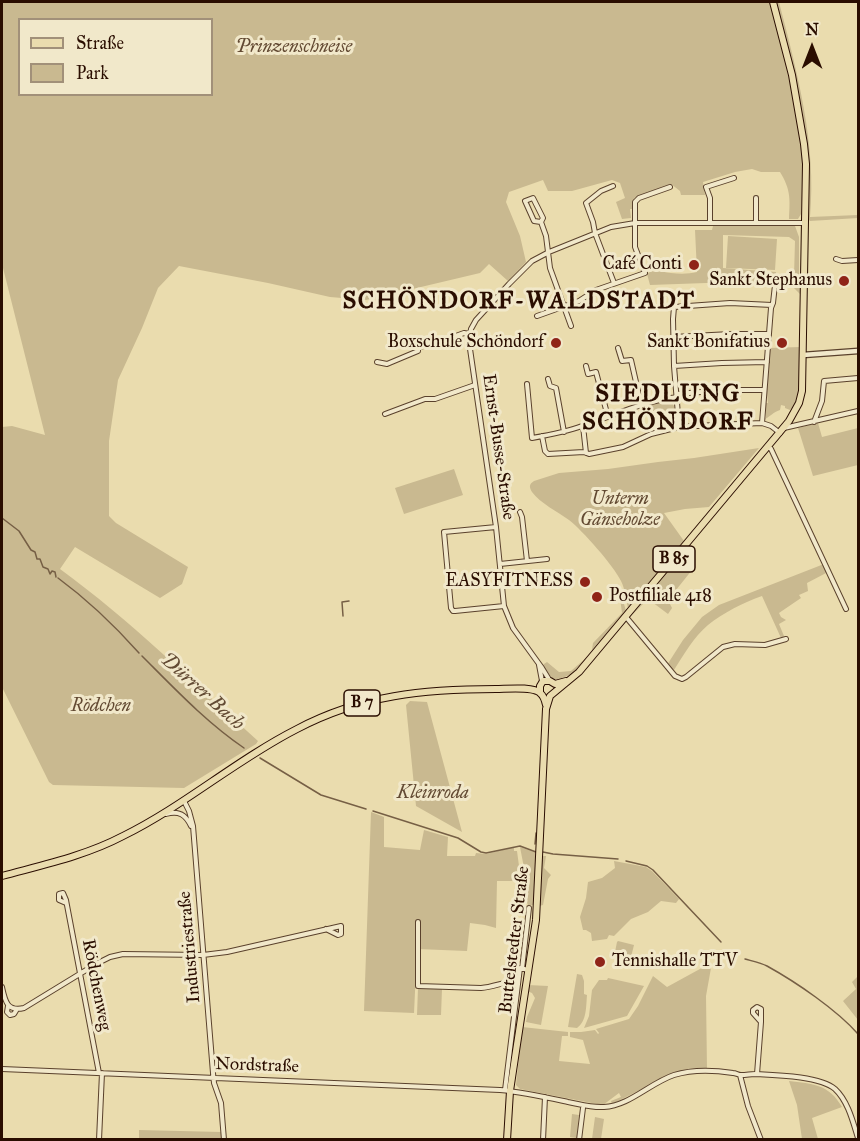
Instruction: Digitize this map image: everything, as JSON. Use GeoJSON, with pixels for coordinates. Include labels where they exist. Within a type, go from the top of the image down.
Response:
{"type":"FeatureCollection","features":[{"type":"Feature","properties":{"kind":"main road","name":"B 85"},"geometry":{"type":"LineString","coordinates":[[545,690],[569,680],[579,672],[792,418],[799,403],[802,391],[806,164],[789,63],[773,2]]}},
{"type":"Feature","properties":{"kind":"main road"},"geometry":{"type":"LineString","coordinates":[[551,682],[557,684],[569,680]]}},
{"type":"Feature","properties":{"kind":"main road"},"geometry":{"type":"LineString","coordinates":[[545,690],[555,688],[551,682]]}},
{"type":"Feature","properties":{"kind":"main road"},"geometry":{"type":"LineString","coordinates":[[545,690],[551,682]]}},
{"type":"Feature","properties":{"kind":"main road","name":"B 7"},"geometry":{"type":"LineString","coordinates":[[2,876],[92,850],[122,837],[276,740],[318,719],[357,704],[423,691],[545,690]]}},
{"type":"Feature","properties":{"kind":"main road","name":"Buttelstedter Straße"},"geometry":{"type":"LineString","coordinates":[[507,1140],[508,1091],[525,969],[534,936],[537,904],[545,690]]}},
{"type":"Feature","properties":{"kind":"street"},"geometry":{"type":"LineString","coordinates":[[710,222],[711,198],[706,187],[734,178]]}},
{"type":"Feature","properties":{"kind":"street"},"geometry":{"type":"LineString","coordinates":[[614,186],[601,191],[586,203],[614,284]]}},
{"type":"Feature","properties":{"kind":"street"},"geometry":{"type":"LineString","coordinates":[[537,316],[583,299],[596,290],[645,273],[635,247],[635,202],[637,199],[670,187]]}},
{"type":"Feature","properties":{"kind":"street"},"geometry":{"type":"LineString","coordinates":[[541,222],[534,221],[525,201],[533,198],[543,218],[541,222],[546,236],[550,268],[571,326]]}},
{"type":"Feature","properties":{"kind":"street"},"geometry":{"type":"LineString","coordinates":[[756,198],[756,222]]}},
{"type":"Feature","properties":{"kind":"street"},"geometry":{"type":"LineString","coordinates":[[377,362],[387,364],[436,341],[464,333],[470,334],[476,320],[532,261],[620,224],[804,223]]}},
{"type":"Feature","properties":{"kind":"street"},"geometry":{"type":"LineString","coordinates":[[836,259],[858,260]]}},
{"type":"Feature","properties":{"kind":"street"},"geometry":{"type":"LineString","coordinates":[[762,423],[768,334],[775,285]]}},
{"type":"Feature","properties":{"kind":"street"},"geometry":{"type":"LineString","coordinates":[[679,427],[674,366],[674,307],[730,303],[772,305]]}},
{"type":"Feature","properties":{"kind":"street","name":"Ernst-Busse-Straße"},"geometry":{"type":"LineString","coordinates":[[470,334],[496,527],[504,606],[513,628],[551,682]]}},
{"type":"Feature","properties":{"kind":"street"},"geometry":{"type":"LineString","coordinates":[[673,337],[768,334]]}},
{"type":"Feature","properties":{"kind":"street"},"geometry":{"type":"LineString","coordinates":[[618,348],[622,361],[631,360],[641,404]]}},
{"type":"Feature","properties":{"kind":"street"},"geometry":{"type":"LineString","coordinates":[[803,355],[858,351]]}},
{"type":"Feature","properties":{"kind":"street"},"geometry":{"type":"LineString","coordinates":[[674,366],[767,362]]}},
{"type":"Feature","properties":{"kind":"street"},"geometry":{"type":"LineString","coordinates":[[586,366],[588,374],[596,372],[608,417]]}},
{"type":"Feature","properties":{"kind":"street"},"geometry":{"type":"LineString","coordinates":[[814,422],[822,401],[824,381],[858,378]]}},
{"type":"Feature","properties":{"kind":"street"},"geometry":{"type":"LineString","coordinates":[[548,379],[550,386],[556,388],[564,432]]}},
{"type":"Feature","properties":{"kind":"street"},"geometry":{"type":"LineString","coordinates":[[527,384],[532,438],[564,432],[641,404],[677,395],[725,390],[764,390]]}},
{"type":"Feature","properties":{"kind":"street"},"geometry":{"type":"LineString","coordinates":[[385,414],[425,399],[435,399],[476,385]]}},
{"type":"Feature","properties":{"kind":"street"},"geometry":{"type":"LineString","coordinates":[[542,436],[545,451],[548,454],[589,454],[630,444],[651,434],[679,427],[762,423],[781,431],[858,411]]}},
{"type":"Feature","properties":{"kind":"street"},"geometry":{"type":"LineString","coordinates":[[583,426],[586,453]]}},
{"type":"Feature","properties":{"kind":"street"},"geometry":{"type":"LineString","coordinates":[[768,447],[771,449],[846,609]]}},
{"type":"Feature","properties":{"kind":"street"},"geometry":{"type":"LineString","coordinates":[[520,512],[527,561]]}},
{"type":"Feature","properties":{"kind":"street"},"geometry":{"type":"LineString","coordinates":[[496,527],[444,532],[451,608],[455,611],[504,606]]}},
{"type":"Feature","properties":{"kind":"street"},"geometry":{"type":"LineString","coordinates":[[500,564],[546,559]]}},
{"type":"Feature","properties":{"kind":"street"},"geometry":{"type":"LineString","coordinates":[[626,617],[675,676],[682,679],[723,646],[765,645],[786,639]]}},
{"type":"Feature","properties":{"kind":"street","name":"Ernst-Busse-Straße"},"geometry":{"type":"LineString","coordinates":[[538,664],[545,690]]}},
{"type":"Feature","properties":{"kind":"street","name":"Industriestraße"},"geometry":{"type":"LineString","coordinates":[[183,800],[191,816],[194,832],[213,1078],[221,1103],[224,1140]]}},
{"type":"Feature","properties":{"kind":"street"},"geometry":{"type":"LineString","coordinates":[[149,822],[172,813],[179,813],[186,818],[194,832]]}},
{"type":"Feature","properties":{"kind":"street","name":"Rödchenweg"},"geometry":{"type":"LineString","coordinates":[[66,903],[100,1073],[99,1140]]}},
{"type":"Feature","properties":{"kind":"street","name":"Buttelstedter Straße"},"geometry":{"type":"LineString","coordinates":[[525,969],[528,908]]}},
{"type":"Feature","properties":{"kind":"street"},"geometry":{"type":"LineString","coordinates":[[418,921],[418,986],[481,988],[518,981]]}},
{"type":"Feature","properties":{"kind":"street"},"geometry":{"type":"LineString","coordinates":[[8,1006],[17,1009],[24,1008],[110,957],[123,954],[203,955],[227,952],[326,929],[341,926],[342,932],[336,935],[326,929]]}},
{"type":"Feature","properties":{"kind":"street"},"geometry":{"type":"LineString","coordinates":[[508,1091],[518,981],[520,968],[525,969]]}},
{"type":"Feature","properties":{"kind":"street"},"geometry":{"type":"LineString","coordinates":[[2,987],[2,994],[8,1006],[7,1011],[10,1015],[14,1014],[17,1009]]}},
{"type":"Feature","properties":{"kind":"street"},"geometry":{"type":"LineString","coordinates":[[757,1074],[761,1022]]}},
{"type":"Feature","properties":{"kind":"street","name":"Nordstraße"},"geometry":{"type":"LineString","coordinates":[[2,1069],[508,1091],[595,1107],[615,1106],[661,1081],[681,1074],[704,1071],[740,1075],[757,1074],[812,1079],[832,1087],[843,1099],[858,1138]]}},
{"type":"Feature","properties":{"kind":"street"},"geometry":{"type":"LineString","coordinates":[[740,1075],[746,1100],[761,1140]]}},
{"type":"Feature","properties":{"kind":"street","name":"Industriestraße"},"geometry":{"type":"LineString","coordinates":[[218,1093],[219,1082],[222,1078]]}},
{"type":"Feature","properties":{"kind":"street"},"geometry":{"type":"LineString","coordinates":[[543,1140],[545,1097]]}},
{"type":"Feature","properties":{"kind":"street"},"geometry":{"type":"LineString","coordinates":[[579,1140],[583,1108]]}},
{"type":"Feature","properties":{"kind":"green space"},"geometry":{"type":"Polygon","coordinates":[[[2,2],[771,2],[799,126],[803,185],[801,214],[798,219],[789,219],[789,195],[780,172],[761,172],[752,169],[735,172],[703,182],[705,195],[681,195],[680,191],[671,184],[634,198],[633,209],[630,209],[631,218],[622,219],[616,202],[625,198],[620,183],[612,180],[572,191],[548,191],[543,180],[509,192],[506,202],[520,236],[526,262],[508,281],[489,264],[480,273],[366,300],[330,297],[179,266],[158,288],[118,380],[109,441],[109,516],[116,523],[188,567],[182,584],[160,598],[75,547],[60,569],[137,631],[258,741],[184,788],[53,785],[49,782],[2,687],[2,427],[12,426],[45,435],[2,264],[2,2]]]}},
{"type":"Feature","properties":{"kind":"green space"},"geometry":{"type":"Polygon","coordinates":[[[775,2],[779,2],[804,108],[811,162],[810,217],[858,215],[858,218],[810,221],[807,218],[807,158],[775,2]]]}},
{"type":"Feature","properties":{"kind":"green space"},"geometry":{"type":"Polygon","coordinates":[[[713,226],[795,226],[799,237],[801,295],[792,286],[795,241],[789,237],[723,235],[723,268],[776,272],[775,284],[734,282],[650,285],[647,274],[653,271],[681,274],[697,272],[695,230],[712,230],[713,226]]]}},
{"type":"Feature","properties":{"kind":"green space"},"geometry":{"type":"Polygon","coordinates":[[[728,236],[777,239],[775,270],[726,268],[728,236]]]}},
{"type":"Feature","properties":{"kind":"green space"},"geometry":{"type":"Polygon","coordinates":[[[800,347],[800,381],[797,398],[790,410],[781,405],[780,410],[766,418],[764,403],[768,403],[767,394],[765,394],[769,348],[800,347]]]}},
{"type":"Feature","properties":{"kind":"green space"},"geometry":{"type":"Polygon","coordinates":[[[672,401],[676,412],[676,426],[655,431],[648,405],[672,401]]]}},
{"type":"Feature","properties":{"kind":"green space"},"geometry":{"type":"Polygon","coordinates":[[[818,423],[822,437],[858,428],[858,465],[813,476],[798,428],[818,423]]]}},
{"type":"Feature","properties":{"kind":"green space","name":"Unterm Gänseholze"},"geometry":{"type":"Polygon","coordinates":[[[759,448],[709,507],[664,513],[684,541],[628,608],[621,581],[605,558],[575,525],[540,500],[530,487],[534,481],[559,473],[608,469],[759,448]]]}},
{"type":"Feature","properties":{"kind":"green space"},"geometry":{"type":"Polygon","coordinates":[[[454,469],[463,495],[404,514],[395,488],[454,469]]]}},
{"type":"Feature","properties":{"kind":"green space"},"geometry":{"type":"Polygon","coordinates":[[[677,559],[692,570],[668,600],[672,608],[668,614],[648,599],[630,617],[630,616],[677,559]]]}},
{"type":"Feature","properties":{"kind":"green space"},"geometry":{"type":"Polygon","coordinates":[[[824,564],[828,572],[807,583],[808,591],[799,595],[801,598],[779,613],[786,620],[779,624],[783,637],[781,638],[762,596],[734,608],[703,630],[674,670],[667,665],[683,640],[702,617],[719,605],[824,564]]]}},
{"type":"Feature","properties":{"kind":"green space"},"geometry":{"type":"Polygon","coordinates":[[[618,583],[626,611],[592,650],[593,643],[622,613],[618,583]]]}},
{"type":"Feature","properties":{"kind":"green space"},"geometry":{"type":"Polygon","coordinates":[[[587,657],[572,674],[557,680],[552,678],[543,666],[547,662],[559,672],[571,671],[587,657]]]}},
{"type":"Feature","properties":{"kind":"green space","name":"Kleinroda"},"geometry":{"type":"Polygon","coordinates":[[[410,701],[427,702],[462,832],[416,806],[406,705],[410,701]]]}},
{"type":"Feature","properties":{"kind":"green space"},"geometry":{"type":"Polygon","coordinates":[[[371,812],[384,817],[384,847],[420,850],[424,830],[448,837],[447,856],[475,856],[476,853],[486,854],[511,848],[517,851],[521,881],[497,881],[496,928],[470,923],[467,951],[417,949],[414,1013],[364,1011],[371,812]]]}},
{"type":"Feature","properties":{"kind":"green space"},"geometry":{"type":"Polygon","coordinates":[[[520,847],[537,853],[535,905],[528,905],[526,900],[525,873],[520,847]]]}},
{"type":"Feature","properties":{"kind":"green space"},"geometry":{"type":"Polygon","coordinates":[[[542,856],[546,856],[544,868],[551,875],[548,879],[543,905],[539,906],[542,856]]]}},
{"type":"Feature","properties":{"kind":"green space"},"geometry":{"type":"Polygon","coordinates":[[[614,861],[646,867],[679,899],[676,903],[661,901],[648,912],[631,919],[614,936],[609,935],[607,939],[592,941],[591,933],[583,930],[580,917],[588,882],[602,878],[615,868],[614,861]]]}},
{"type":"Feature","properties":{"kind":"green space"},"geometry":{"type":"Polygon","coordinates":[[[618,941],[634,945],[630,961],[615,959],[618,941]]]}},
{"type":"Feature","properties":{"kind":"green space"},"geometry":{"type":"Polygon","coordinates":[[[709,964],[711,968],[706,996],[707,1069],[660,1080],[612,1104],[611,1101],[621,1097],[619,1093],[603,1105],[520,1089],[516,1085],[522,1027],[568,1032],[568,1036],[562,1036],[559,1061],[590,1064],[583,1040],[570,1037],[570,1032],[595,1030],[598,1034],[596,1029],[629,1019],[653,976],[667,987],[709,964]]]}},
{"type":"Feature","properties":{"kind":"green space"},"geometry":{"type":"Polygon","coordinates":[[[577,974],[582,975],[584,994],[587,995],[584,1017],[577,1028],[568,1027],[577,974]]]}},
{"type":"Feature","properties":{"kind":"green space"},"geometry":{"type":"Polygon","coordinates":[[[858,976],[858,1020],[843,1001],[856,989],[852,982],[858,976]]]}},
{"type":"Feature","properties":{"kind":"green space"},"geometry":{"type":"Polygon","coordinates":[[[608,978],[644,986],[627,1016],[584,1028],[589,1016],[592,990],[599,980],[608,978]]]}},
{"type":"Feature","properties":{"kind":"green space"},"geometry":{"type":"Polygon","coordinates":[[[528,985],[548,986],[541,1025],[526,1022],[535,998],[527,991],[528,985]]]}},
{"type":"Feature","properties":{"kind":"green space"},"geometry":{"type":"Polygon","coordinates":[[[418,988],[442,989],[441,1015],[417,1015],[418,988]]]}},
{"type":"Feature","properties":{"kind":"green space"},"geometry":{"type":"Polygon","coordinates":[[[789,1081],[820,1086],[832,1094],[842,1107],[812,1118],[818,1139],[802,1139],[797,1105],[789,1081]]]}},
{"type":"Feature","properties":{"kind":"green space"},"geometry":{"type":"Polygon","coordinates":[[[572,1114],[579,1115],[577,1138],[570,1137],[572,1114]]]}},
{"type":"Feature","properties":{"kind":"green space"},"geometry":{"type":"Polygon","coordinates":[[[595,1117],[604,1119],[601,1139],[592,1139],[595,1117]]]}},
{"type":"Feature","properties":{"kind":"green space"},"geometry":{"type":"Polygon","coordinates":[[[139,1130],[221,1132],[222,1139],[139,1139],[139,1130]]]}},
{"type":"Feature","properties":{"kind":"waterway","name":"Dürrer Bach"},"geometry":{"type":"LineString","coordinates":[[2,518],[19,531],[31,550],[35,552],[37,559],[40,559],[43,567],[48,569],[50,574],[52,571],[55,572],[56,577]]}},
{"type":"Feature","properties":{"kind":"waterway","name":"Dürrer Bach"},"geometry":{"type":"LineString","coordinates":[[58,578],[100,613],[139,653]]}},
{"type":"Feature","properties":{"kind":"waterway"},"geometry":{"type":"LineString","coordinates":[[343,616],[342,602],[349,601]]}},
{"type":"Feature","properties":{"kind":"waterway","name":"Dürrer Bach"},"geometry":{"type":"LineString","coordinates":[[142,656],[204,716],[244,748]]}},
{"type":"Feature","properties":{"kind":"waterway","name":"Dürrer Bach"},"geometry":{"type":"LineString","coordinates":[[260,758],[321,795],[366,809]]}},
{"type":"Feature","properties":{"kind":"waterway","name":"Dürrer Bach"},"geometry":{"type":"LineString","coordinates":[[373,811],[458,838],[481,852],[520,846],[536,852]]}},
{"type":"Feature","properties":{"kind":"waterway"},"geometry":{"type":"LineString","coordinates":[[535,844],[536,833]]}},
{"type":"Feature","properties":{"kind":"waterway","name":"Dürrer Bach"},"geometry":{"type":"LineString","coordinates":[[543,852],[618,859]]}},
{"type":"Feature","properties":{"kind":"waterway","name":"Dürrer Bach"},"geometry":{"type":"LineString","coordinates":[[626,861],[647,866],[653,870],[721,942]]}},
{"type":"Feature","properties":{"kind":"waterway","name":"Dürrer Bach"},"geometry":{"type":"LineString","coordinates":[[745,959],[767,966],[803,988],[828,1006],[858,1034]]}},
{"type":"Feature","properties":{"kind":"place","name":"Café Conti"},"geometry":{"type":"Point","coordinates":[694,265]}},
{"type":"Feature","properties":{"kind":"place","name":"Sankt Stephanus"},"geometry":{"type":"Point","coordinates":[844,281]}},
{"type":"Feature","properties":{"kind":"place","name":"Boxschule Schöndorf"},"geometry":{"type":"Point","coordinates":[556,343]}},
{"type":"Feature","properties":{"kind":"place","name":"Sankt Bonifatius"},"geometry":{"type":"Point","coordinates":[782,343]}},
{"type":"Feature","properties":{"kind":"place","name":"EASYFITNESS"},"geometry":{"type":"Point","coordinates":[585,582]}},
{"type":"Feature","properties":{"kind":"place","name":"Postfiliale 418"},"geometry":{"type":"Point","coordinates":[597,597]}},
{"type":"Feature","properties":{"kind":"place","name":"Tennishalle TTV"},"geometry":{"type":"Point","coordinates":[600,962]}},
{"type":"Feature","properties":{"kind":"district","name":"SCHÖNDORF-WALDSTADT"},"geometry":{"type":"Point","coordinates":[519,302]}},
{"type":"Feature","properties":{"kind":"district","name":"SIEDLUNG SCHÖNDORF"},"geometry":{"type":"Point","coordinates":[668,409]}},
{"type":"Feature","properties":{"kind":"park label","name":"Prinzenschneise"},"geometry":{"type":"Point","coordinates":[294,48]}},
{"type":"Feature","properties":{"kind":"park label","name":"Rödchen"},"geometry":{"type":"Point","coordinates":[101,707]}}]}
